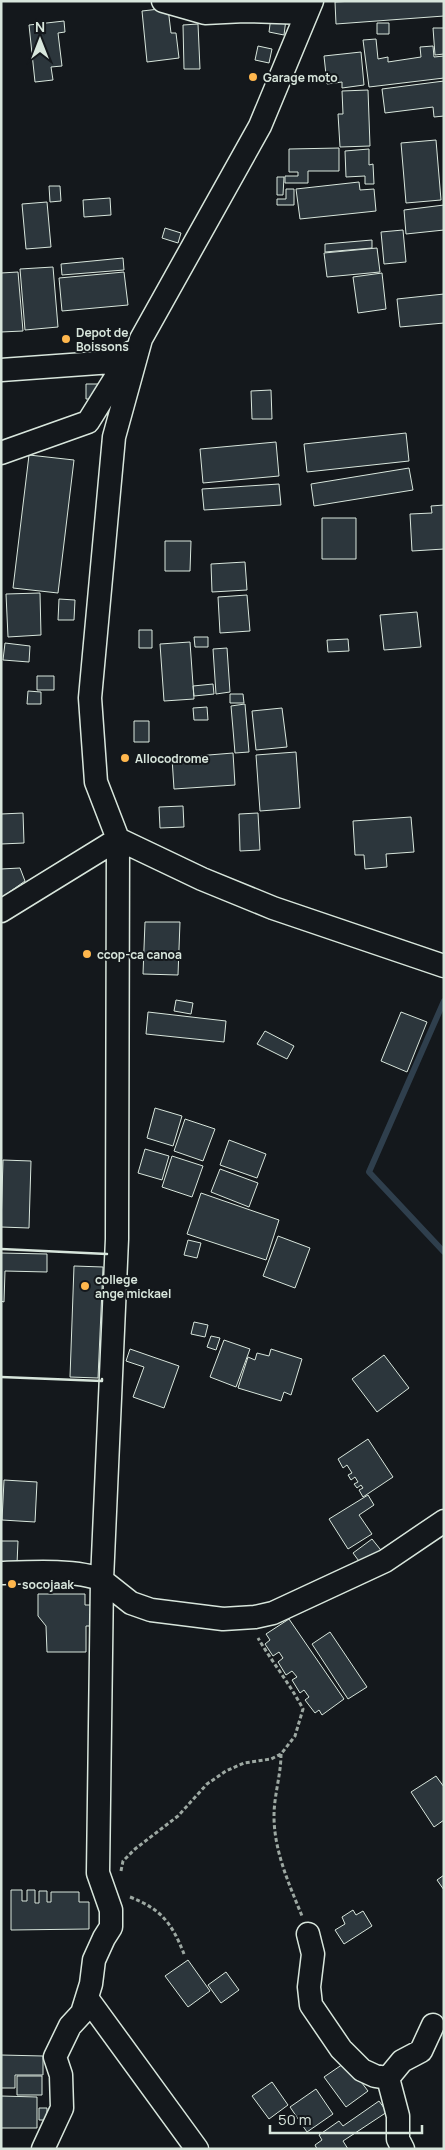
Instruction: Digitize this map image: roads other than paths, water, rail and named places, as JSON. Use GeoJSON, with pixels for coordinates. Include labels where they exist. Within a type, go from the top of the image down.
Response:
{"type":"FeatureCollection","features":[{"type":"Feature","properties":{"kind":"street"},"geometry":{"type":"LineString","coordinates":[[1,453],[88,422],[141,339],[260,126],[310,7],[205,13],[164,1]]}},
{"type":"Feature","properties":{"kind":"street"},"geometry":{"type":"LineString","coordinates":[[43,2149],[62,2108],[61,2075],[55,2057],[70,2026],[82,2013],[91,1984],[94,1960],[111,1927],[111,1910],[98,1873],[102,1580],[117,1239],[118,839],[96,782],[90,698],[114,437],[141,339]]}},
{"type":"Feature","properties":{"kind":"street"},"geometry":{"type":"LineString","coordinates":[[1,370],[126,361]]}},
{"type":"Feature","properties":{"kind":"street"},"geometry":{"type":"LineString","coordinates":[[1,911],[118,839]]}},
{"type":"Feature","properties":{"kind":"street"},"geometry":{"type":"LineString","coordinates":[[118,839],[202,879],[273,908],[444,966]]}},
{"type":"Feature","properties":{"kind":"street"},"geometry":{"type":"LineString","coordinates":[[1,1573],[34,1571],[92,1575],[102,1580],[131,1603],[151,1610],[223,1619],[247,1618],[273,1613],[385,1561],[444,1521]]}},
{"type":"Feature","properties":{"kind":"street"},"geometry":{"type":"LineString","coordinates":[[308,1934],[313,1954],[310,1987],[311,2005],[341,2049],[362,2070],[376,2076],[388,2078]]}},
{"type":"Feature","properties":{"kind":"street"},"geometry":{"type":"LineString","coordinates":[[87,1998],[196,2149]]}},
{"type":"Feature","properties":{"kind":"street"},"geometry":{"type":"LineString","coordinates":[[388,2078],[402,2061],[421,2051],[433,2025]]}},
{"type":"Feature","properties":{"kind":"street"},"geometry":{"type":"LineString","coordinates":[[388,2078],[398,2116],[398,2139],[404,2149]]}},
{"type":"Feature","properties":{"kind":"waterway"},"geometry":{"type":"LineString","coordinates":[[444,1001],[369,1172],[444,1252]]}},
{"type":"Feature","properties":{"kind":"place","name":"Garage moto"},"geometry":{"type":"Point","coordinates":[253,77]}},
{"type":"Feature","properties":{"kind":"place","name":"Depot de Boissons"},"geometry":{"type":"Point","coordinates":[66,339]}},
{"type":"Feature","properties":{"kind":"place","name":"Allocodrome"},"geometry":{"type":"Point","coordinates":[125,758]}},
{"type":"Feature","properties":{"kind":"place","name":"ccop-ca canoa"},"geometry":{"type":"Point","coordinates":[87,954]}},
{"type":"Feature","properties":{"kind":"place","name":"college ange mickael"},"geometry":{"type":"Point","coordinates":[85,1286]}},
{"type":"Feature","properties":{"kind":"place","name":"socojaak"},"geometry":{"type":"Point","coordinates":[12,1584]}}]}
